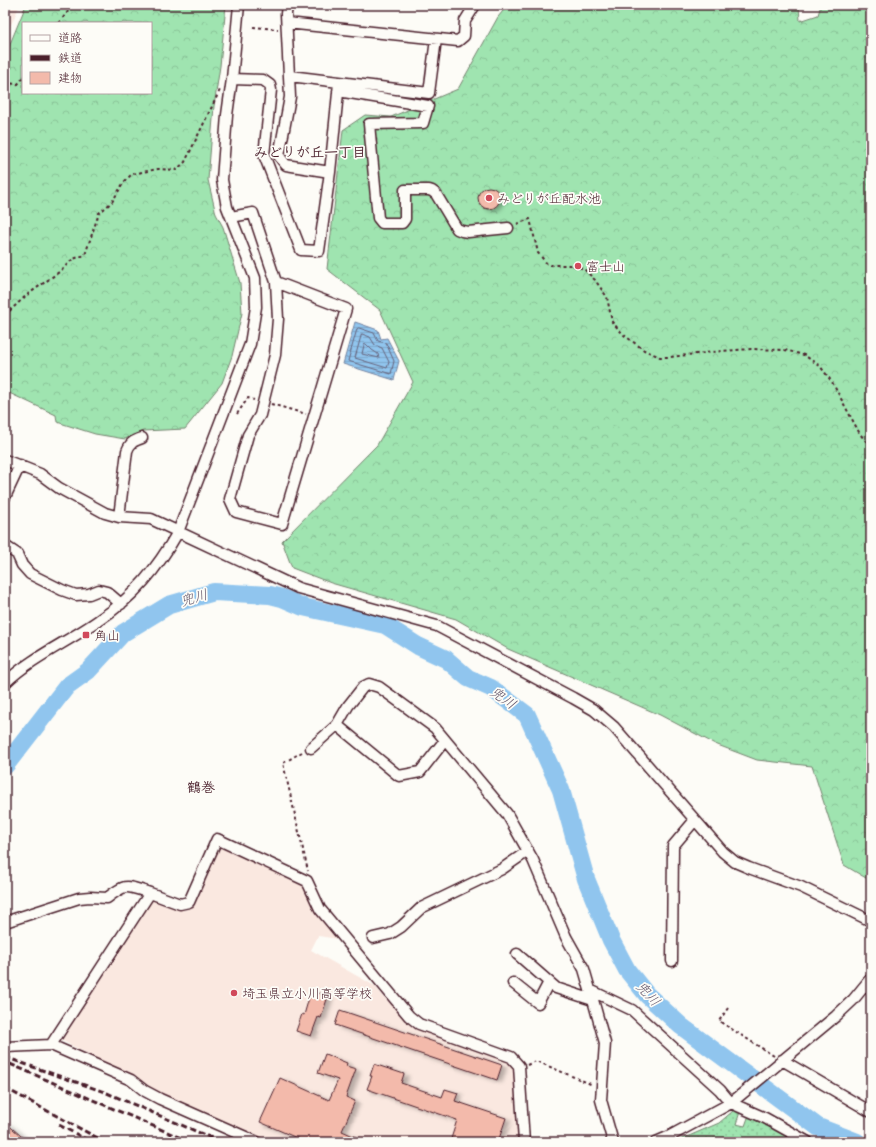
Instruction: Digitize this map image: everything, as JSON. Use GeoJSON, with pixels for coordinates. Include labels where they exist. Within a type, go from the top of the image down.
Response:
{"type":"FeatureCollection","features":[{"type":"Feature","properties":{"kind":"street"},"geometry":{"type":"LineString","coordinates":[[5,683],[34,660],[99,620],[121,604],[140,587],[151,574],[166,553],[178,532],[250,344],[256,308],[255,278],[227,207],[222,180],[227,115],[239,5]]}},
{"type":"Feature","properties":{"kind":"street"},"geometry":{"type":"LineString","coordinates":[[287,5],[286,14],[290,97],[279,156],[286,165],[330,172]]}},
{"type":"Feature","properties":{"kind":"street"},"geometry":{"type":"LineString","coordinates":[[287,23],[458,41],[464,36],[465,21],[475,5]]}},
{"type":"Feature","properties":{"kind":"street"},"geometry":{"type":"LineString","coordinates":[[339,87],[429,93],[436,39]]}},
{"type":"Feature","properties":{"kind":"street"},"geometry":{"type":"LineString","coordinates":[[290,76],[428,106],[423,123],[369,124],[378,218],[382,223],[402,223],[405,219],[405,190],[429,190],[436,194],[457,229],[468,232],[508,228]]}},
{"type":"Feature","properties":{"kind":"street"},"geometry":{"type":"LineString","coordinates":[[232,78],[263,80],[270,85],[271,90],[264,155],[301,250],[319,251],[330,172],[339,87]]}},
{"type":"Feature","properties":{"kind":"street"},"geometry":{"type":"LineString","coordinates":[[231,217],[253,213],[276,282],[278,319],[275,355],[260,415],[248,435],[230,498],[236,512],[282,524],[346,309],[276,282]]}},
{"type":"Feature","properties":{"kind":"street"},"geometry":{"type":"LineString","coordinates":[[119,517],[127,451],[129,445],[134,440],[142,438]]}},
{"type":"Feature","properties":{"kind":"street"},"geometry":{"type":"LineString","coordinates":[[5,460],[40,474],[59,488],[105,513],[119,517],[151,519],[298,588],[437,626],[573,698],[594,710],[614,728],[723,852],[735,862],[801,887],[841,905],[871,921]]}},
{"type":"Feature","properties":{"kind":"street"},"geometry":{"type":"LineString","coordinates":[[5,497],[20,465]]}},
{"type":"Feature","properties":{"kind":"street"},"geometry":{"type":"LineString","coordinates":[[5,546],[17,554],[22,565],[30,574],[62,590],[76,595],[89,594],[99,590],[107,592],[121,604]]}},
{"type":"Feature","properties":{"kind":"street"},"geometry":{"type":"LineString","coordinates":[[311,748],[337,725],[348,706],[363,687],[369,684],[379,687],[435,728],[507,814],[533,860],[566,937],[584,970],[605,1043],[601,1100],[613,1142]]}},
{"type":"Feature","properties":{"kind":"street"},"geometry":{"type":"LineString","coordinates":[[337,725],[399,776],[420,772],[444,740]]}},
{"type":"Feature","properties":{"kind":"street"},"geometry":{"type":"LineString","coordinates":[[672,961],[673,846],[695,820]]}},
{"type":"Feature","properties":{"kind":"street"},"geometry":{"type":"LineString","coordinates":[[5,922],[79,898],[107,898],[121,888],[128,886],[180,904],[189,902],[217,839],[308,881],[320,909],[409,1016],[419,1024],[511,1057],[518,1066],[524,1142]]}},
{"type":"Feature","properties":{"kind":"street"},"geometry":{"type":"LineString","coordinates":[[373,938],[390,934],[401,927],[421,908],[502,869],[528,851]]}},
{"type":"Feature","properties":{"kind":"street"},"geometry":{"type":"LineString","coordinates":[[51,1045],[150,893]]}},
{"type":"Feature","properties":{"kind":"street"},"geometry":{"type":"LineString","coordinates":[[517,954],[556,988],[592,995],[632,1010],[733,1101],[808,1142]]}},
{"type":"Feature","properties":{"kind":"street"},"geometry":{"type":"LineString","coordinates":[[656,1142],[670,1136],[733,1101],[853,1000],[871,978]]}},
{"type":"Feature","properties":{"kind":"street"},"geometry":{"type":"LineString","coordinates":[[513,982],[538,1003],[549,982]]}},
{"type":"Feature","properties":{"kind":"street"},"geometry":{"type":"LineString","coordinates":[[5,1047],[51,1045],[131,1080],[145,1091],[160,1099],[257,1142]]}},
{"type":"Feature","properties":{"kind":"street"},"geometry":{"type":"LineString","coordinates":[[781,1061],[871,1112]]}},
{"type":"Feature","properties":{"kind":"path"},"geometry":{"type":"LineString","coordinates":[[60,22],[73,5]]}},
{"type":"Feature","properties":{"kind":"path"},"geometry":{"type":"LineString","coordinates":[[253,27],[276,29]]}},
{"type":"Feature","properties":{"kind":"path"},"geometry":{"type":"LineString","coordinates":[[5,315],[27,295],[59,272],[73,259],[85,254],[99,213],[112,202],[124,182],[132,174],[158,169],[176,170],[185,162],[221,88],[232,78]]}},
{"type":"Feature","properties":{"kind":"path"},"geometry":{"type":"LineString","coordinates":[[5,83],[18,84],[22,79]]}},
{"type":"Feature","properties":{"kind":"path"},"geometry":{"type":"LineString","coordinates":[[508,228],[530,219],[538,253],[548,265],[572,265],[584,269],[595,280],[607,297],[612,322],[624,335],[644,350],[660,357],[751,349],[785,350],[804,355],[820,366],[832,382],[860,434],[871,447]]}},
{"type":"Feature","properties":{"kind":"path"},"geometry":{"type":"LineString","coordinates":[[237,414],[248,398],[315,416]]}},
{"type":"Feature","properties":{"kind":"path"},"geometry":{"type":"LineString","coordinates":[[308,881],[309,875],[283,763],[311,748]]}},
{"type":"Feature","properties":{"kind":"path"},"geometry":{"type":"LineString","coordinates":[[728,1008],[719,1021],[781,1061]]}},
{"type":"Feature","properties":{"kind":"path"},"geometry":{"type":"LineString","coordinates":[[518,1066],[524,1067],[536,1061],[601,1088]]}},
{"type":"Feature","properties":{"kind":"shaded area"},"geometry":{"type":"Polygon","coordinates":[[[5,5],[20,5],[5,38],[5,5]]]}},
{"type":"Feature","properties":{"kind":"shaded area","name":"埼玉県立小川高等学校"},"geometry":{"type":"Polygon","coordinates":[[[222,847],[299,881],[306,887],[318,914],[338,939],[318,936],[311,950],[375,986],[405,1018],[509,1062],[515,1068],[520,1142],[271,1142],[178,1104],[154,1092],[115,1068],[59,1039],[150,899],[155,897],[185,910],[193,906],[218,848],[222,847]]]}},
{"type":"Feature","properties":{"kind":"green space"},"geometry":{"type":"Polygon","coordinates":[[[26,5],[226,5],[220,66],[214,106],[208,180],[216,214],[223,227],[240,283],[242,313],[232,356],[222,383],[185,429],[143,431],[125,439],[95,434],[57,422],[56,415],[5,391],[5,56],[26,5]]]}},
{"type":"Feature","properties":{"kind":"green space"},"geometry":{"type":"Polygon","coordinates":[[[508,5],[799,5],[800,21],[818,15],[821,5],[871,5],[871,881],[844,865],[812,766],[757,760],[715,744],[660,715],[508,649],[456,619],[331,583],[292,568],[282,541],[377,445],[413,382],[380,310],[327,269],[343,130],[365,115],[391,117],[458,89],[498,17],[508,5]]]}},
{"type":"Feature","properties":{"kind":"green space"},"geometry":{"type":"Polygon","coordinates":[[[733,1111],[740,1112],[736,1124],[745,1126],[749,1115],[797,1142],[675,1142],[719,1123],[733,1111]]]}},
{"type":"Feature","properties":{"kind":"water"},"geometry":{"type":"Polygon","coordinates":[[[355,322],[378,330],[381,339],[387,338],[399,361],[394,380],[343,364],[355,322]]]}},
{"type":"Feature","properties":{"kind":"building","name":"みどりが丘配水池"},"geometry":{"type":"Polygon","coordinates":[[[489,187],[497,190],[500,198],[497,206],[489,209],[481,206],[478,198],[481,190],[489,187]]]}},
{"type":"Feature","properties":{"kind":"building"},"geometry":{"type":"Polygon","coordinates":[[[311,991],[328,996],[321,1018],[318,1017],[311,1036],[296,1031],[302,1014],[304,1015],[311,991]]]}},
{"type":"Feature","properties":{"kind":"building"},"geometry":{"type":"Polygon","coordinates":[[[340,1010],[502,1065],[497,1080],[335,1025],[340,1010]]]}},
{"type":"Feature","properties":{"kind":"building"},"geometry":{"type":"Polygon","coordinates":[[[325,1054],[347,1063],[346,1066],[356,1069],[346,1097],[355,1101],[342,1131],[367,1142],[306,1142],[260,1122],[280,1078],[329,1100],[338,1080],[318,1073],[325,1054]]]}},
{"type":"Feature","properties":{"kind":"building"},"geometry":{"type":"Polygon","coordinates":[[[374,1064],[404,1074],[401,1083],[442,1097],[445,1089],[458,1093],[455,1101],[506,1118],[498,1142],[450,1142],[457,1120],[367,1089],[372,1076],[370,1076],[374,1064]]]}},
{"type":"Feature","properties":{"kind":"building"},"geometry":{"type":"Polygon","coordinates":[[[5,1122],[28,1142],[13,1142],[5,1135],[5,1122]]]}},
{"type":"Feature","properties":{"kind":"waterway","name":"兜川"},"geometry":{"type":"LineString","coordinates":[[5,766],[67,686],[88,671],[123,633],[169,605],[214,592],[270,595],[282,598],[303,607],[385,625],[418,646],[446,659],[468,678],[491,688],[527,715],[561,790],[586,879],[611,940],[627,970],[647,995],[681,1026],[818,1127],[857,1142]]}},
{"type":"Feature","properties":{"kind":"railway"},"geometry":{"type":"LineString","coordinates":[[5,1057],[107,1093],[221,1142]]}},
{"type":"Feature","properties":{"kind":"railway"},"geometry":{"type":"LineString","coordinates":[[10,1064],[190,1142]]}},
{"type":"Feature","properties":{"kind":"railway"},"geometry":{"type":"LineString","coordinates":[[5,1088],[105,1142]]}},
{"type":"Feature","properties":{"kind":"railway"},"geometry":{"type":"LineString","coordinates":[[59,1125],[91,1142]]}},
{"type":"Feature","properties":{"kind":"place","name":"みどりが丘配水池"},"geometry":{"type":"Point","coordinates":[489,198]}},
{"type":"Feature","properties":{"kind":"place","name":"富士山"},"geometry":{"type":"Point","coordinates":[578,266]}},
{"type":"Feature","properties":{"kind":"place","name":"角山"},"geometry":{"type":"Point","coordinates":[86,635]}},
{"type":"Feature","properties":{"kind":"place","name":"埼玉県立小川高等学校"},"geometry":{"type":"Point","coordinates":[234,993]}},
{"type":"Feature","properties":{"kind":"district","name":"みどりが丘一丁目"},"geometry":{"type":"Point","coordinates":[310,152]}},
{"type":"Feature","properties":{"kind":"district","name":"鶴巻"},"geometry":{"type":"Point","coordinates":[201,787]}}]}
